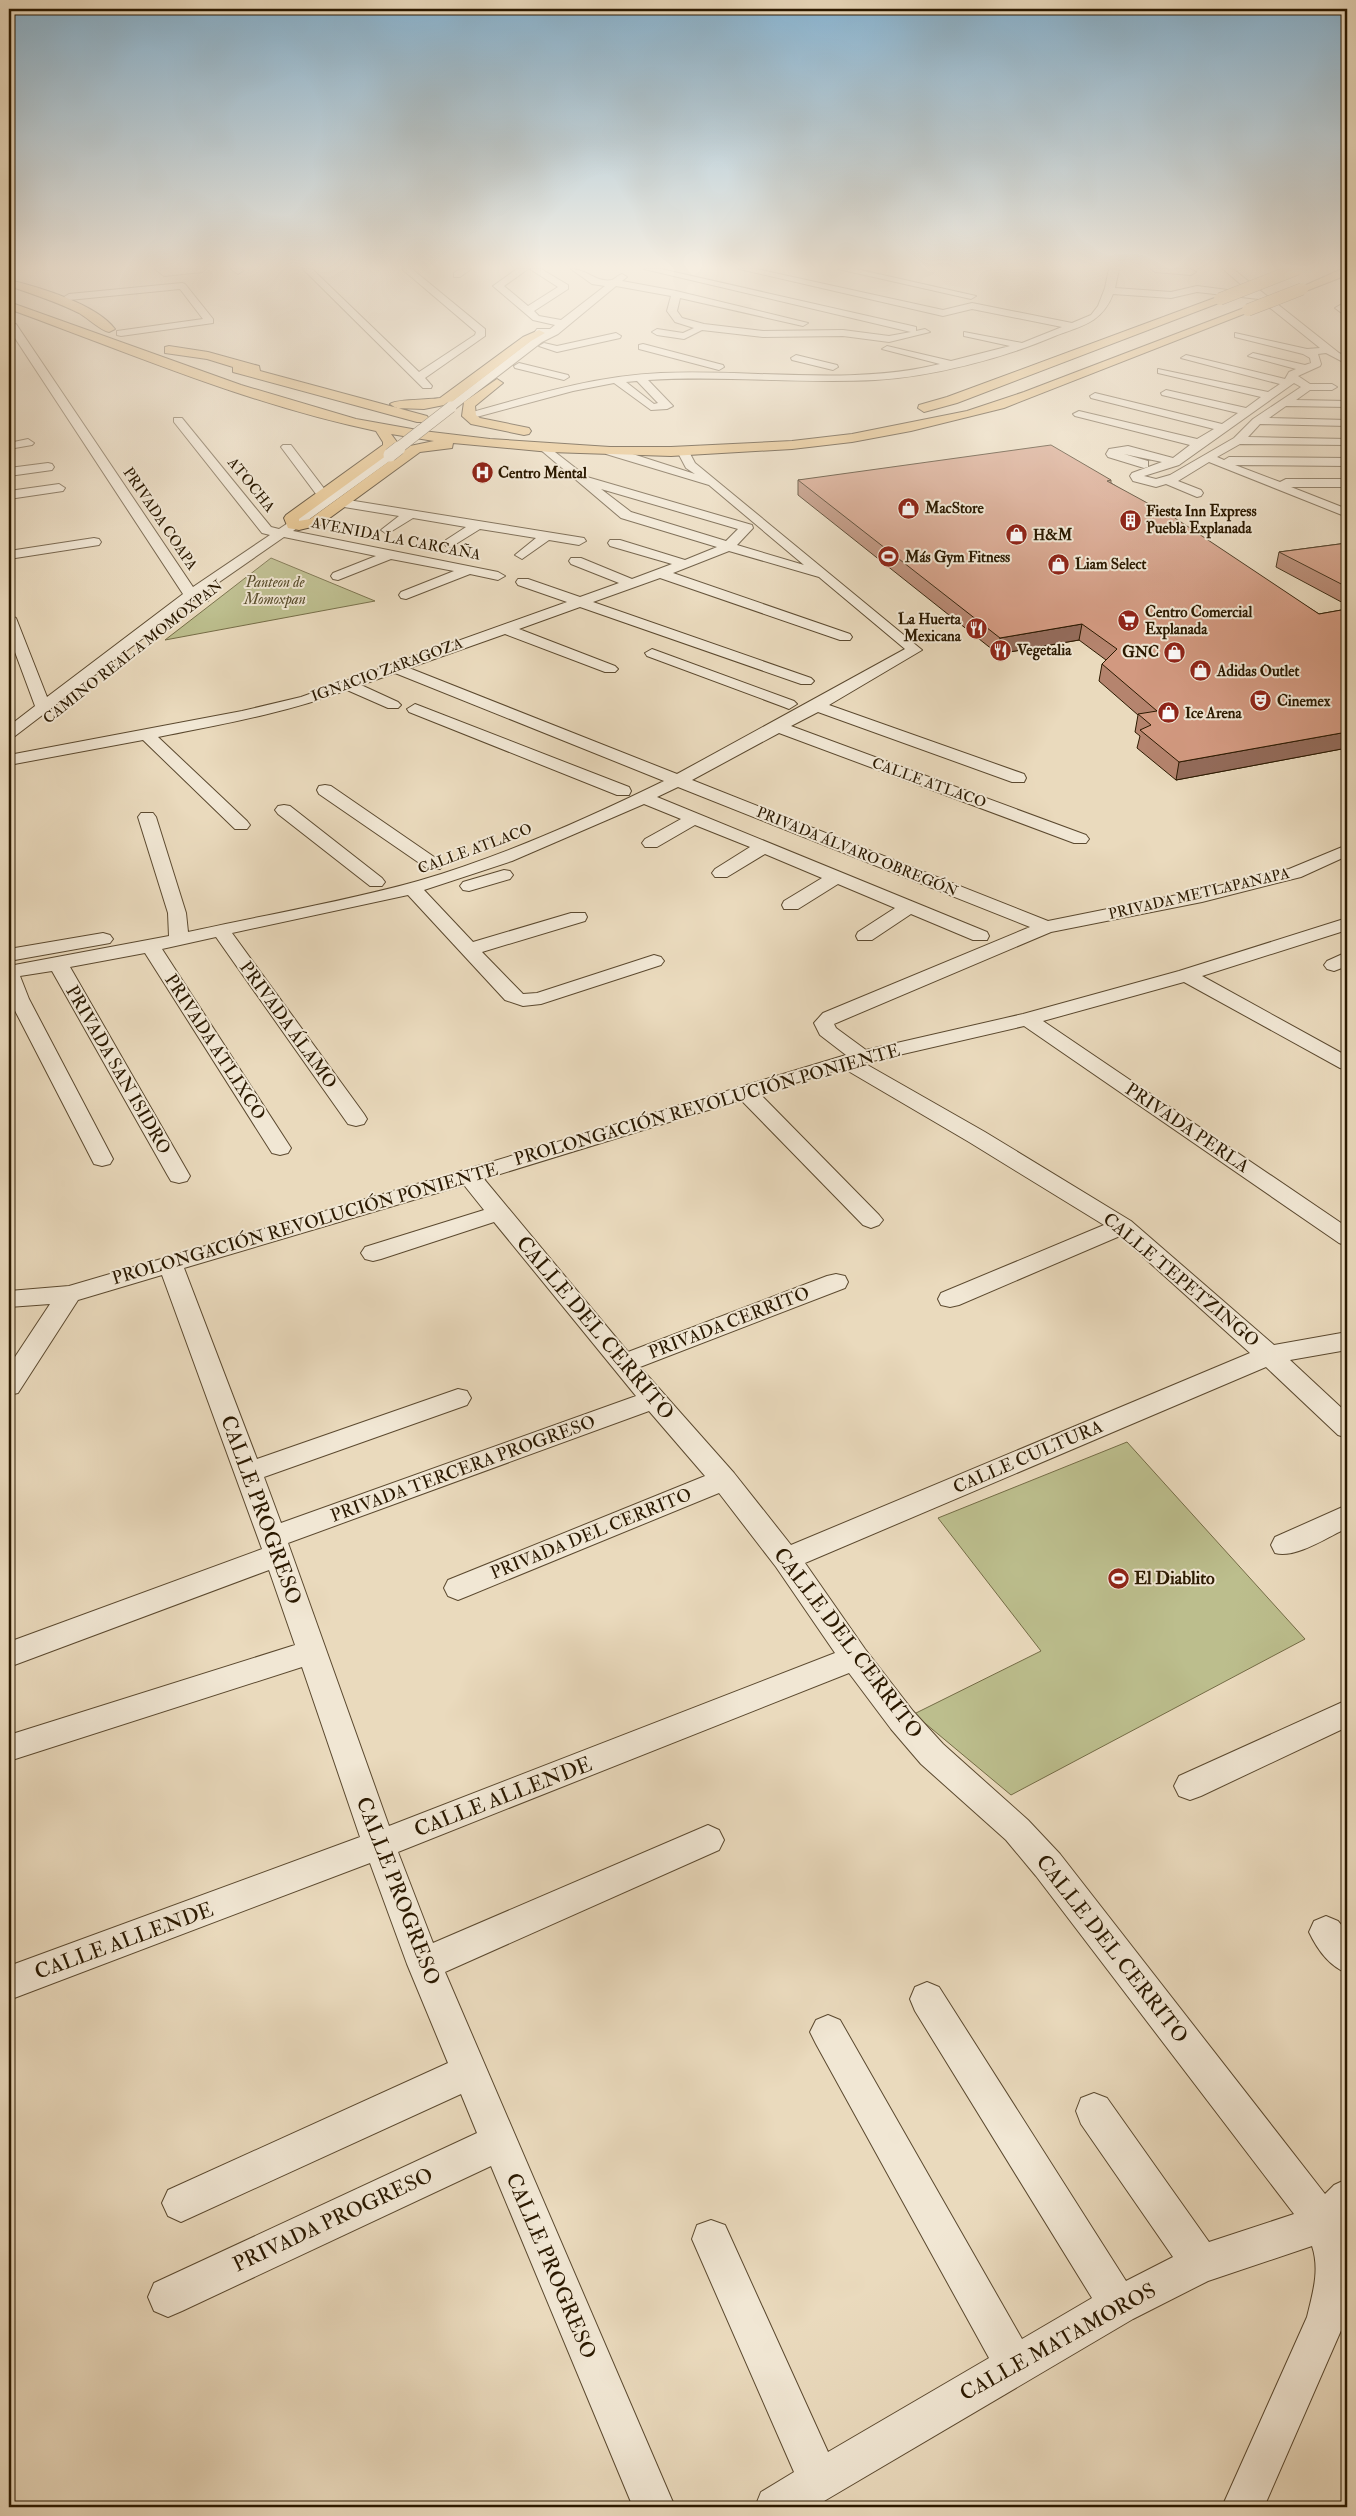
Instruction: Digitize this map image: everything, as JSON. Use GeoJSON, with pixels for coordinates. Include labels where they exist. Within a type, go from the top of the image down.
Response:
{"type":"FeatureCollection","features":[{"type":"Feature","properties":{"kind":"highway"},"geometry":{"type":"LineString","coordinates":[[246,386],[314,413],[381,429],[460,440],[545,439]]}},
{"type":"Feature","properties":{"kind":"highway"},"geometry":{"type":"LineString","coordinates":[[301,386],[411,417],[565,437],[697,439],[805,432],[841,426]]}},
{"type":"Feature","properties":{"kind":"highway"},"geometry":{"type":"LineString","coordinates":[[317,386],[381,402],[424,405],[448,400],[466,386]]}},
{"type":"Feature","properties":{"kind":"highway"},"geometry":{"type":"LineString","coordinates":[[493,386],[469,405],[469,416],[476,421],[545,439],[610,451],[684,451],[791,444],[854,437],[938,422],[1002,404],[1048,386]]}},
{"type":"Feature","properties":{"kind":"highway"},"geometry":{"type":"LineString","coordinates":[[915,410],[952,400],[988,386]]}},
{"type":"Feature","properties":{"kind":"highway"},"geometry":{"type":"LineString","coordinates":[[381,429],[390,442],[389,446],[291,518],[293,528],[316,522],[415,449],[441,445],[565,437]]}},
{"type":"Feature","properties":{"kind":"street","name":"PRIVADA COAPA"},"geometry":{"type":"LineString","coordinates":[[53,386],[197,596]]}},
{"type":"Feature","properties":{"kind":"street","name":"CAMINO REAL A MOMOXPAN"},"geometry":{"type":"LineString","coordinates":[[9,733],[293,528],[480,386]]}},
{"type":"Feature","properties":{"kind":"street"},"geometry":{"type":"LineString","coordinates":[[469,416],[580,386]]}},
{"type":"Feature","properties":{"kind":"street"},"geometry":{"type":"LineString","coordinates":[[625,386],[651,407],[660,408],[666,406],[648,386]]}},
{"type":"Feature","properties":{"kind":"street"},"geometry":{"type":"LineString","coordinates":[[1228,386],[1269,396]]}},
{"type":"Feature","properties":{"kind":"street"},"geometry":{"type":"LineString","coordinates":[[1282,386],[1228,425],[1198,443],[1175,462],[1136,476],[1137,478],[1148,483],[1169,481],[1211,459],[1238,440],[1253,424],[1308,387],[1332,387]]}},
{"type":"Feature","properties":{"kind":"street"},"geometry":{"type":"LineString","coordinates":[[1166,394],[1247,412]]}},
{"type":"Feature","properties":{"kind":"street"},"geometry":{"type":"LineString","coordinates":[[1095,396],[1228,425],[1347,423]]}},
{"type":"Feature","properties":{"kind":"street"},"geometry":{"type":"LineString","coordinates":[[1286,403],[1347,404]]}},
{"type":"Feature","properties":{"kind":"street"},"geometry":{"type":"LineString","coordinates":[[660,408],[673,417]]}},
{"type":"Feature","properties":{"kind":"street"},"geometry":{"type":"LineString","coordinates":[[1079,414],[1198,443]]}},
{"type":"Feature","properties":{"kind":"street","name":"ATOCHA"},"geometry":{"type":"LineString","coordinates":[[178,420],[267,530],[293,528]]}},
{"type":"Feature","properties":{"kind":"street"},"geometry":{"type":"LineString","coordinates":[[545,439],[586,480],[626,515],[826,576]]}},
{"type":"Feature","properties":{"kind":"street"},"geometry":{"type":"LineString","coordinates":[[1238,440],[1347,442]]}},
{"type":"Feature","properties":{"kind":"street"},"geometry":{"type":"LineString","coordinates":[[9,446],[28,443]]}},
{"type":"Feature","properties":{"kind":"street"},"geometry":{"type":"LineString","coordinates":[[287,447],[323,494]]}},
{"type":"Feature","properties":{"kind":"street"},"geometry":{"type":"LineString","coordinates":[[1144,464],[1112,454],[1116,450],[1128,450],[1175,462]]}},
{"type":"Feature","properties":{"kind":"street"},"geometry":{"type":"LineString","coordinates":[[610,451],[719,487]]}},
{"type":"Feature","properties":{"kind":"street"},"geometry":{"type":"LineString","coordinates":[[684,451],[690,465],[826,576]]}},
{"type":"Feature","properties":{"kind":"street"},"geometry":{"type":"LineString","coordinates":[[1211,459],[1347,462]]}},
{"type":"Feature","properties":{"kind":"street"},"geometry":{"type":"LineString","coordinates":[[1211,459],[1347,513]]}},
{"type":"Feature","properties":{"kind":"street"},"geometry":{"type":"LineString","coordinates":[[9,472],[48,466]]}},
{"type":"Feature","properties":{"kind":"street","name":"IGNACIO ZARAGOZA"},"geometry":{"type":"LineString","coordinates":[[9,760],[242,716],[350,686],[578,601],[685,564],[728,546],[747,528],[586,480]]}},
{"type":"Feature","properties":{"kind":"street"},"geometry":{"type":"LineString","coordinates":[[1169,481],[1197,493]]}},
{"type":"Feature","properties":{"kind":"street"},"geometry":{"type":"LineString","coordinates":[[1274,483],[1347,483]]}},
{"type":"Feature","properties":{"kind":"street"},"geometry":{"type":"LineString","coordinates":[[9,495],[59,488]]}},
{"type":"Feature","properties":{"kind":"street"},"geometry":{"type":"LineString","coordinates":[[342,503],[579,540]]}},
{"type":"Feature","properties":{"kind":"street"},"geometry":{"type":"LineString","coordinates":[[1326,505],[1347,505]]}},
{"type":"Feature","properties":{"kind":"street"},"geometry":{"type":"LineString","coordinates":[[387,530],[412,513]]}},
{"type":"Feature","properties":{"kind":"street"},"geometry":{"type":"LineString","coordinates":[[451,543],[480,524]]}},
{"type":"Feature","properties":{"kind":"street","name":"AVENIDA LA CARCAÑA"},"geometry":{"type":"LineString","coordinates":[[293,528],[391,554],[498,576]]}},
{"type":"Feature","properties":{"kind":"street"},"geometry":{"type":"LineString","coordinates":[[9,542],[80,531]]}},
{"type":"Feature","properties":{"kind":"street"},"geometry":{"type":"LineString","coordinates":[[522,555],[548,535]]}},
{"type":"Feature","properties":{"kind":"street"},"geometry":{"type":"LineString","coordinates":[[9,556],[94,542]]}},
{"type":"Feature","properties":{"kind":"street"},"geometry":{"type":"LineString","coordinates":[[615,543],[685,564]]}},
{"type":"Feature","properties":{"kind":"street"},"geometry":{"type":"LineString","coordinates":[[338,576],[391,554]]}},
{"type":"Feature","properties":{"kind":"street"},"geometry":{"type":"LineString","coordinates":[[576,561],[630,583]]}},
{"type":"Feature","properties":{"kind":"street"},"geometry":{"type":"LineString","coordinates":[[406,595],[469,570]]}},
{"type":"Feature","properties":{"kind":"street"},"geometry":{"type":"LineString","coordinates":[[659,573],[845,636]]}},
{"type":"Feature","properties":{"kind":"street","name":"CALLE ATLACO"},"geometry":{"type":"LineString","coordinates":[[9,973],[150,945],[179,931],[221,931],[417,894],[475,860],[661,773],[789,704],[815,695],[910,645],[826,576]]}},
{"type":"Feature","properties":{"kind":"street"},"geometry":{"type":"LineString","coordinates":[[523,582],[578,601],[1018,778]]}},
{"type":"Feature","properties":{"kind":"street","name":"CAMINO REAL A MOMOXPAN"},"geometry":{"type":"LineString","coordinates":[[9,746],[69,704],[197,596]]}},
{"type":"Feature","properties":{"kind":"street"},"geometry":{"type":"LineString","coordinates":[[9,618],[44,708]]}},
{"type":"Feature","properties":{"kind":"street"},"geometry":{"type":"LineString","coordinates":[[504,628],[610,669]]}},
{"type":"Feature","properties":{"kind":"street"},"geometry":{"type":"LineString","coordinates":[[652,654],[789,704]]}},
{"type":"Feature","properties":{"kind":"street","name":"PRIVADA ÁLVARO OBREGÓN"},"geometry":{"type":"LineString","coordinates":[[395,668],[1046,927]]}},
{"type":"Feature","properties":{"kind":"street"},"geometry":{"type":"LineString","coordinates":[[350,686],[393,705]]}},
{"type":"Feature","properties":{"kind":"street","name":"CALLE ATLACO"},"geometry":{"type":"LineString","coordinates":[[9,955],[179,931],[376,882],[434,865],[475,860],[645,798],[778,727],[815,695]]}},
{"type":"Feature","properties":{"kind":"street"},"geometry":{"type":"LineString","coordinates":[[414,709],[623,791]]}},
{"type":"Feature","properties":{"kind":"street","name":"CALLE ATLACO"},"geometry":{"type":"LineString","coordinates":[[778,727],[1080,839]]}},
{"type":"Feature","properties":{"kind":"street"},"geometry":{"type":"LineString","coordinates":[[146,734],[241,825]]}},
{"type":"Feature","properties":{"kind":"street"},"geometry":{"type":"LineString","coordinates":[[325,790],[434,865]]}},
{"type":"Feature","properties":{"kind":"street"},"geometry":{"type":"LineString","coordinates":[[645,798],[980,936]]}},
{"type":"Feature","properties":{"kind":"street"},"geometry":{"type":"LineString","coordinates":[[284,810],[376,882]]}},
{"type":"Feature","properties":{"kind":"street"},"geometry":{"type":"LineString","coordinates":[[147,817],[179,931]]}},
{"type":"Feature","properties":{"kind":"street"},"geometry":{"type":"LineString","coordinates":[[651,843],[694,819]]}},
{"type":"Feature","properties":{"kind":"street"},"geometry":{"type":"LineString","coordinates":[[721,873],[763,847]]}},
{"type":"Feature","properties":{"kind":"street","name":"PRIVADA METLAPANAPA"},"geometry":{"type":"LineString","coordinates":[[1046,927],[1220,892],[1295,872],[1347,850]]}},
{"type":"Feature","properties":{"kind":"street"},"geometry":{"type":"LineString","coordinates":[[417,894],[504,875]]}},
{"type":"Feature","properties":{"kind":"street"},"geometry":{"type":"LineString","coordinates":[[791,905],[836,876]]}},
{"type":"Feature","properties":{"kind":"street"},"geometry":{"type":"LineString","coordinates":[[417,894],[512,996],[527,1001],[654,961]]}},
{"type":"Feature","properties":{"kind":"street"},"geometry":{"type":"LineString","coordinates":[[865,936],[909,907]]}},
{"type":"Feature","properties":{"kind":"street"},"geometry":{"type":"LineString","coordinates":[[468,950],[578,918]]}},
{"type":"Feature","properties":{"kind":"street","name":"PROLONGACIÓN REVOLUCIÓN PONIENTE"},"geometry":{"type":"LineString","coordinates":[[9,1299],[69,1294],[469,1176],[853,1058],[1027,1019],[1186,975],[1347,924]]}},
{"type":"Feature","properties":{"kind":"street"},"geometry":{"type":"LineString","coordinates":[[853,1058],[827,1031],[824,1023],[830,1017],[1046,927]]}},
{"type":"Feature","properties":{"kind":"street","name":"PRIVADA ÁLAMO"},"geometry":{"type":"LineString","coordinates":[[221,931],[356,1119]]}},
{"type":"Feature","properties":{"kind":"street","name":"PRIVADA ATLIXCO"},"geometry":{"type":"LineString","coordinates":[[150,945],[280,1148]]}},
{"type":"Feature","properties":{"kind":"street","name":"PRIVADA SAN ISIDRO"},"geometry":{"type":"LineString","coordinates":[[58,964],[179,1176]]}},
{"type":"Feature","properties":{"kind":"street"},"geometry":{"type":"LineString","coordinates":[[9,973],[19,999],[102,1159]]}},
{"type":"Feature","properties":{"kind":"street"},"geometry":{"type":"LineString","coordinates":[[1186,975],[1347,1064]]}},
{"type":"Feature","properties":{"kind":"street","name":"PRIVADA PERLA"},"geometry":{"type":"LineString","coordinates":[[1027,1019],[1347,1238]]}},
{"type":"Feature","properties":{"kind":"street","name":"CALLE TEPETZINGO"},"geometry":{"type":"LineString","coordinates":[[853,1058],[985,1142],[1123,1226],[1269,1355],[1347,1428]]}},
{"type":"Feature","properties":{"kind":"street"},"geometry":{"type":"LineString","coordinates":[[745,1091],[871,1220]]}},
{"type":"Feature","properties":{"kind":"street","name":"CALLE DEL CERRITO"},"geometry":{"type":"LineString","coordinates":[[469,1176],[623,1364],[724,1480],[786,1559],[855,1658],[902,1720],[932,1754],[1017,1830],[1336,2210]]}},
{"type":"Feature","properties":{"kind":"street"},"geometry":{"type":"LineString","coordinates":[[373,1253],[498,1213]]}},
{"type":"Feature","properties":{"kind":"street"},"geometry":{"type":"LineString","coordinates":[[950,1299],[1123,1226]]}},
{"type":"Feature","properties":{"kind":"street","name":"CALLE PROGRESO"},"geometry":{"type":"LineString","coordinates":[[170,1264],[249,1472],[379,1845],[424,1964],[498,2143],[654,2507]]}},
{"type":"Feature","properties":{"kind":"street","name":"PRIVADA CERRITO"},"geometry":{"type":"LineString","coordinates":[[623,1364],[836,1282]]}},
{"type":"Feature","properties":{"kind":"street"},"geometry":{"type":"LineString","coordinates":[[9,1386],[69,1294]]}},
{"type":"Feature","properties":{"kind":"street","name":"CALLE CULTURA"},"geometry":{"type":"LineString","coordinates":[[786,1559],[1269,1355],[1347,1340]]}},
{"type":"Feature","properties":{"kind":"street"},"geometry":{"type":"LineString","coordinates":[[249,1472],[458,1398]]}},
{"type":"Feature","properties":{"kind":"street","name":"PRIVADA TERCERA PROGRESO"},"geometry":{"type":"LineString","coordinates":[[9,1655],[274,1546],[654,1399]]}},
{"type":"Feature","properties":{"kind":"street","name":"PRIVADA DEL CERRITO"},"geometry":{"type":"LineString","coordinates":[[458,1588],[724,1480]]}},
{"type":"Feature","properties":{"kind":"street"},"geometry":{"type":"LineString","coordinates":[[1285,1545],[1347,1516]]}},
{"type":"Feature","properties":{"kind":"street"},"geometry":{"type":"LineString","coordinates":[[9,1748],[312,1652]]}},
{"type":"Feature","properties":{"kind":"street","name":"CALLE ALLENDE"},"geometry":{"type":"LineString","coordinates":[[9,1983],[379,1845],[855,1658]]}},
{"type":"Feature","properties":{"kind":"street"},"geometry":{"type":"LineString","coordinates":[[1190,1786],[1347,1713]]}},
{"type":"Feature","properties":{"kind":"street"},"geometry":{"type":"LineString","coordinates":[[424,1964],[708,1840]]}},
{"type":"Feature","properties":{"kind":"street"},"geometry":{"type":"LineString","coordinates":[[1326,1932],[1347,1957]]}},
{"type":"Feature","properties":{"kind":"street"},"geometry":{"type":"LineString","coordinates":[[927,1999],[1119,2305]]}},
{"type":"Feature","properties":{"kind":"street"},"geometry":{"type":"LineString","coordinates":[[828,2032],[1015,2365]]}},
{"type":"Feature","properties":{"kind":"street"},"geometry":{"type":"LineString","coordinates":[[181,2204],[469,2072]]}},
{"type":"Feature","properties":{"kind":"street"},"geometry":{"type":"LineString","coordinates":[[1094,2111],[1201,2264]]}},
{"type":"Feature","properties":{"kind":"street","name":"PRIVADA PROGRESO"},"geometry":{"type":"LineString","coordinates":[[168,2297],[498,2143]]}},
{"type":"Feature","properties":{"kind":"street"},"geometry":{"type":"LineString","coordinates":[[1243,2507],[1326,2319],[1334,2285],[1336,2210]]}},
{"type":"Feature","properties":{"kind":"street","name":"CALLE MATAMOROS"},"geometry":{"type":"LineString","coordinates":[[776,2507],[1119,2305],[1201,2264],[1336,2210]]}},
{"type":"Feature","properties":{"kind":"street"},"geometry":{"type":"LineString","coordinates":[[710,2239],[819,2480]]}},
{"type":"Feature","properties":{"kind":"green space","name":"Panteon de Momoxpan"},"geometry":{"type":"Polygon","coordinates":[[[271,558],[375,601],[165,640],[271,558]]]}},
{"type":"Feature","properties":{"kind":"green space","name":"El Diablito"},"geometry":{"type":"Polygon","coordinates":[[[1127,1442],[1305,1639],[1011,1795],[914,1714],[1041,1651],[938,1518],[1127,1442]]]}},
{"type":"Feature","properties":{"kind":"building","name":"Centro Comercial Explanada"},"geometry":{"type":"Polygon","coordinates":[[[1051,445],[1111,480],[1107,481],[1175,518],[1319,614],[1347,609],[1347,732],[1179,762],[1140,730],[1151,725],[1138,714],[1157,711],[1102,664],[1117,649],[1082,624],[1000,638],[798,480],[1051,445]]]}},
{"type":"Feature","properties":{"kind":"building"},"geometry":{"type":"Polygon","coordinates":[[[1347,543],[1347,587],[1279,552],[1347,543]]]}},
{"type":"Feature","properties":{"kind":"place","name":"Centro Mental"},"geometry":{"type":"Point","coordinates":[482,473]}},
{"type":"Feature","properties":{"kind":"place","name":"MacStore"},"geometry":{"type":"Point","coordinates":[909,508]}},
{"type":"Feature","properties":{"kind":"place","name":"Fiesta Inn Express Puebla Explanada"},"geometry":{"type":"Point","coordinates":[1130,520]}},
{"type":"Feature","properties":{"kind":"place","name":"H&M"},"geometry":{"type":"Point","coordinates":[1017,535]}},
{"type":"Feature","properties":{"kind":"place","name":"Más Gym Fitness"},"geometry":{"type":"Point","coordinates":[889,557]}},
{"type":"Feature","properties":{"kind":"place","name":"Liam Select"},"geometry":{"type":"Point","coordinates":[1059,564]}},
{"type":"Feature","properties":{"kind":"place","name":"Centro Comercial Explanada"},"geometry":{"type":"Point","coordinates":[1129,621]}},
{"type":"Feature","properties":{"kind":"place","name":"La Huerta Mexicana"},"geometry":{"type":"Point","coordinates":[977,628]}},
{"type":"Feature","properties":{"kind":"place","name":"Vegetalia"},"geometry":{"type":"Point","coordinates":[1001,650]}},
{"type":"Feature","properties":{"kind":"place","name":"GNC"},"geometry":{"type":"Point","coordinates":[1175,652]}},
{"type":"Feature","properties":{"kind":"place","name":"Adidas Outlet"},"geometry":{"type":"Point","coordinates":[1201,671]}},
{"type":"Feature","properties":{"kind":"place","name":"Cinemex"},"geometry":{"type":"Point","coordinates":[1261,701]}},
{"type":"Feature","properties":{"kind":"place","name":"Ice Arena"},"geometry":{"type":"Point","coordinates":[1169,713]}},
{"type":"Feature","properties":{"kind":"place","name":"El Diablito"},"geometry":{"type":"Point","coordinates":[1118,1578]}}]}
